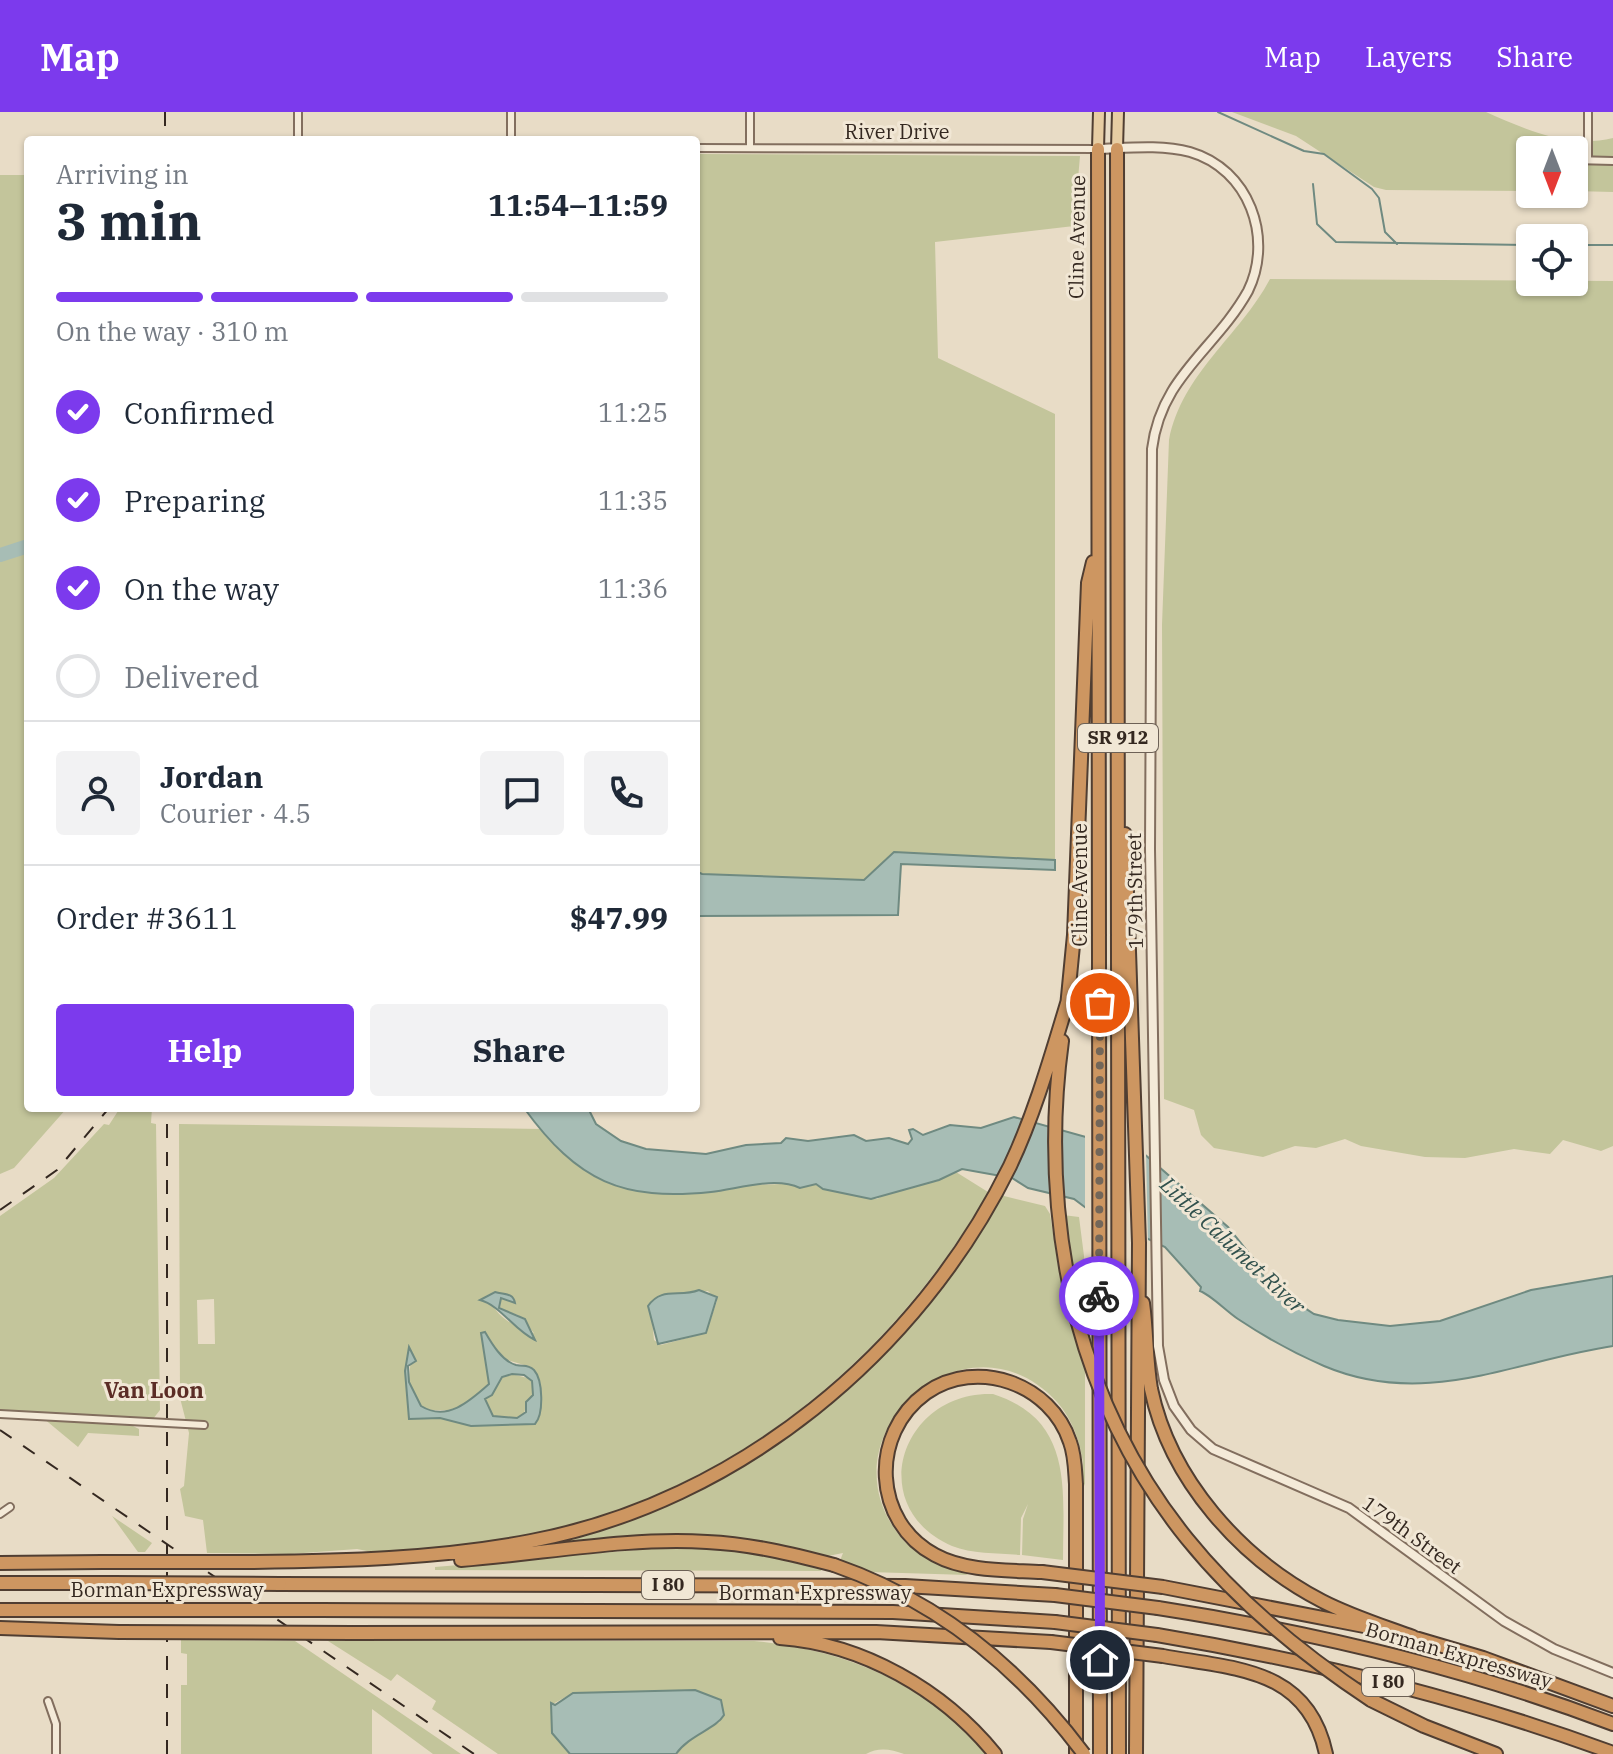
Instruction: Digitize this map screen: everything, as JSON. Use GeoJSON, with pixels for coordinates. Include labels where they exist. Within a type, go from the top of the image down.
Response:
{"type":"FeatureCollection","features":[{"type":"Feature","properties":{"kind":"highway","name":"Cline Avenue"},"geometry":{"type":"LineString","coordinates":[[1098,149],[1100,1754]]}},
{"type":"Feature","properties":{"kind":"highway","name":"Cline Avenue"},"geometry":{"type":"LineString","coordinates":[[1117,149],[1119,1754]]}},
{"type":"Feature","properties":{"kind":"highway"},"geometry":{"type":"LineString","coordinates":[[1098,536],[1088,583],[1074,935],[1056,1104],[1058,1221],[1077,1320],[1117,1427],[1152,1490],[1187,1540],[1266,1624],[1371,1700],[1424,1726],[1496,1754]]}},
{"type":"Feature","properties":{"kind":"highway"},"geometry":{"type":"LineString","coordinates":[[1118,760],[1127,862],[1140,1274],[1152,1391],[1163,1428],[1204,1501],[1260,1562],[1291,1584],[1324,1603],[1413,1637],[1510,1667],[1613,1706]]}},
{"type":"Feature","properties":{"kind":"highway"},"geometry":{"type":"LineString","coordinates":[[372,1560],[503,1546],[586,1527],[682,1491],[730,1465],[811,1411],[890,1340],[945,1273],[993,1198],[1037,1099],[1068,1000]]}},
{"type":"Feature","properties":{"kind":"highway"},"geometry":{"type":"LineString","coordinates":[[1136,1754],[1136,1319],[1140,1274]]}},
{"type":"Feature","properties":{"kind":"highway"},"geometry":{"type":"LineString","coordinates":[[1076,1754],[1076,1484],[1070,1441],[1046,1403],[1024,1386],[1008,1381],[964,1378],[927,1392],[899,1422],[887,1452],[886,1485],[903,1528],[925,1549],[949,1561],[1042,1572],[1163,1587],[1256,1603],[1413,1637]]}},
{"type":"Feature","properties":{"kind":"highway"},"geometry":{"type":"LineString","coordinates":[[0,1563],[451,1560],[631,1544],[705,1542],[749,1546],[834,1565],[903,1595],[951,1622],[992,1652],[1035,1693],[1084,1754]]}},
{"type":"Feature","properties":{"kind":"highway","name":"Borman Expressway"},"geometry":{"type":"LineString","coordinates":[[0,1583],[905,1586],[1055,1595],[1158,1608],[1370,1649],[1515,1690],[1613,1724]]}},
{"type":"Feature","properties":{"kind":"highway","name":"Borman Expressway"},"geometry":{"type":"LineString","coordinates":[[0,1610],[893,1612],[1055,1622],[1157,1635],[1329,1666],[1508,1716],[1613,1753]]}},
{"type":"Feature","properties":{"kind":"highway"},"geometry":{"type":"LineString","coordinates":[[0,1628],[119,1632],[952,1634],[1051,1642],[1163,1656],[1241,1670],[1281,1684],[1307,1707],[1317,1723],[1326,1754]]}},
{"type":"Feature","properties":{"kind":"highway"},"geometry":{"type":"LineString","coordinates":[[717,1633],[810,1642],[877,1663],[941,1700],[995,1754]]}},
{"type":"Feature","properties":{"kind":"main road","name":"Cline Avenue"},"geometry":{"type":"LineString","coordinates":[[1098,149],[1099,112]]}},
{"type":"Feature","properties":{"kind":"main road","name":"Cline Avenue"},"geometry":{"type":"LineString","coordinates":[[1117,149],[1118,112]]}},
{"type":"Feature","properties":{"kind":"street"},"geometry":{"type":"LineString","coordinates":[[298,112],[298,136]]}},
{"type":"Feature","properties":{"kind":"street"},"geometry":{"type":"LineString","coordinates":[[511,112],[511,136]]}},
{"type":"Feature","properties":{"kind":"street"},"geometry":{"type":"LineString","coordinates":[[750,112],[750,148]]}},
{"type":"Feature","properties":{"kind":"street"},"geometry":{"type":"LineString","coordinates":[[1588,112],[1588,136]]}},
{"type":"Feature","properties":{"kind":"street","name":"River Drive"},"geometry":{"type":"LineString","coordinates":[[700,148],[1098,149]]}},
{"type":"Feature","properties":{"kind":"street","name":"179th Street"},"geometry":{"type":"LineString","coordinates":[[1098,149],[1178,149],[1218,166],[1247,199],[1259,245],[1255,274],[1248,291],[1170,391],[1158,419],[1152,449],[1150,849],[1158,1346],[1164,1380],[1174,1406],[1201,1440],[1227,1458],[1349,1508],[1504,1621],[1554,1649],[1613,1673]]}},
{"type":"Feature","properties":{"kind":"street"},"geometry":{"type":"LineString","coordinates":[[1588,160],[1613,161]]}},
{"type":"Feature","properties":{"kind":"street"},"geometry":{"type":"LineString","coordinates":[[0,1414],[204,1425]]}},
{"type":"Feature","properties":{"kind":"street"},"geometry":{"type":"LineString","coordinates":[[0,1514],[10,1507]]}},
{"type":"Feature","properties":{"kind":"street"},"geometry":{"type":"LineString","coordinates":[[48,1701],[56,1724],[56,1754]]}},
{"type":"Feature","properties":{"kind":"green space"},"geometry":{"type":"Polygon","coordinates":[[[1232,112],[1486,112],[1548,136],[1516,136],[1516,191],[1386,190],[1374,187],[1296,136],[1232,112]]]}},
{"type":"Feature","properties":{"kind":"green space"},"geometry":{"type":"Polygon","coordinates":[[[1613,138],[1613,192],[1588,191],[1588,141],[1613,138]]]}},
{"type":"Feature","properties":{"kind":"green space"},"geometry":{"type":"Polygon","coordinates":[[[700,154],[1080,156],[1074,226],[935,242],[938,358],[1055,414],[1055,860],[894,852],[864,880],[702,874],[700,154]]]}},
{"type":"Feature","properties":{"kind":"green space"},"geometry":{"type":"Polygon","coordinates":[[[0,175],[24,175],[24,1112],[63,1112],[14,1168],[0,1174],[0,175]]]}},
{"type":"Feature","properties":{"kind":"green space"},"geometry":{"type":"Polygon","coordinates":[[[1270,279],[1516,280],[1516,296],[1588,296],[1588,281],[1613,281],[1613,1146],[1601,1151],[1563,1140],[1550,1154],[1514,1149],[1465,1158],[1425,1157],[1361,1146],[1345,1139],[1316,1148],[1295,1146],[1263,1157],[1214,1148],[1201,1135],[1194,1110],[1164,1099],[1162,625],[1169,440],[1176,416],[1198,375],[1270,279]]]}},
{"type":"Feature","properties":{"kind":"green space"},"geometry":{"type":"Polygon","coordinates":[[[117,1112],[152,1112],[151,1123],[156,1124],[160,1410],[153,1419],[0,1411],[0,1216],[54,1178],[104,1124],[109,1125],[117,1112]]]}},
{"type":"Feature","properties":{"kind":"green space"},"geometry":{"type":"Polygon","coordinates":[[[179,1124],[543,1129],[563,1153],[584,1170],[606,1182],[653,1192],[791,1183],[805,1187],[817,1184],[823,1189],[877,1199],[891,1191],[938,1181],[956,1172],[988,1192],[948,1254],[903,1313],[852,1366],[796,1413],[735,1454],[670,1489],[601,1516],[529,1535],[451,1546],[372,1552],[357,1549],[290,1554],[207,1553],[203,1520],[185,1516],[180,1489],[184,1486],[189,1433],[180,1398],[179,1124]],[[708,1291],[673,1294],[651,1309],[654,1340],[661,1345],[706,1333],[717,1301],[708,1291]],[[506,1293],[491,1302],[509,1322],[534,1333],[518,1315],[500,1309],[501,1298],[515,1303],[506,1293]],[[214,1299],[197,1300],[198,1344],[215,1344],[214,1299]],[[481,1333],[489,1384],[457,1410],[428,1410],[421,1406],[409,1382],[411,1355],[405,1371],[409,1419],[440,1418],[471,1426],[535,1424],[541,1399],[538,1376],[531,1367],[507,1360],[481,1333]]]}},
{"type":"Feature","properties":{"kind":"green space"},"geometry":{"type":"Polygon","coordinates":[[[1000,1195],[1045,1206],[1050,1214],[1060,1278],[1085,1369],[1085,1486],[1077,1439],[1057,1402],[1021,1375],[982,1367],[945,1375],[912,1396],[889,1427],[877,1463],[881,1503],[905,1542],[921,1555],[968,1575],[836,1571],[843,1553],[828,1556],[748,1539],[705,1535],[651,1535],[539,1546],[713,1479],[872,1363],[1000,1195]]]}},
{"type":"Feature","properties":{"kind":"green space"},"geometry":{"type":"Polygon","coordinates":[[[1063,1215],[1079,1217],[1084,1256],[1082,1317],[1063,1215]]]}},
{"type":"Feature","properties":{"kind":"green space"},"geometry":{"type":"Polygon","coordinates":[[[512,1374],[531,1379],[533,1395],[527,1400],[524,1414],[517,1418],[493,1416],[485,1398],[502,1377],[512,1374]]]}},
{"type":"Feature","properties":{"kind":"green space"},"geometry":{"type":"Polygon","coordinates":[[[993,1394],[1019,1406],[1038,1421],[1051,1439],[1062,1483],[1063,1560],[1022,1555],[1023,1519],[1028,1504],[1021,1518],[1020,1555],[977,1552],[952,1546],[924,1528],[908,1505],[902,1480],[905,1454],[916,1430],[935,1411],[961,1398],[993,1394]]]}},
{"type":"Feature","properties":{"kind":"green space"},"geometry":{"type":"Polygon","coordinates":[[[43,1418],[127,1423],[139,1429],[139,1436],[88,1433],[78,1447],[43,1418]]]}},
{"type":"Feature","properties":{"kind":"green space"},"geometry":{"type":"Polygon","coordinates":[[[112,1516],[152,1543],[145,1552],[138,1552],[112,1516]]]}},
{"type":"Feature","properties":{"kind":"green space"},"geometry":{"type":"Polygon","coordinates":[[[684,1546],[757,1552],[822,1567],[821,1571],[435,1570],[435,1567],[684,1546]]]}},
{"type":"Feature","properties":{"kind":"green space"},"geometry":{"type":"Polygon","coordinates":[[[181,1640],[295,1641],[461,1754],[433,1754],[372,1709],[372,1754],[181,1754],[181,1685],[187,1685],[187,1654],[181,1653],[181,1640]]]}},
{"type":"Feature","properties":{"kind":"green space"},"geometry":{"type":"Polygon","coordinates":[[[328,1641],[754,1641],[788,1646],[852,1662],[910,1689],[963,1729],[986,1754],[904,1754],[875,1750],[866,1754],[676,1754],[697,1732],[720,1722],[691,1690],[573,1693],[551,1705],[554,1713],[551,1729],[570,1754],[498,1754],[432,1709],[436,1701],[397,1674],[391,1681],[328,1641]]]}},
{"type":"Feature","properties":{"kind":"water"},"geometry":{"type":"Polygon","coordinates":[[[894,852],[1055,860],[1055,870],[901,864],[898,915],[700,916],[700,873],[864,880],[894,852]]]}},
{"type":"Feature","properties":{"kind":"water"},"geometry":{"type":"Polygon","coordinates":[[[527,1112],[590,1112],[596,1124],[621,1141],[646,1149],[706,1154],[746,1145],[781,1143],[786,1138],[808,1141],[854,1135],[866,1141],[889,1138],[908,1144],[912,1139],[909,1130],[923,1135],[950,1125],[981,1128],[1014,1117],[1143,1153],[1228,1227],[1256,1262],[1267,1283],[1314,1314],[1390,1326],[1440,1321],[1531,1290],[1613,1276],[1613,1346],[1434,1383],[1398,1383],[1362,1378],[1302,1356],[1238,1319],[1200,1291],[1201,1287],[1165,1247],[1090,1211],[1074,1199],[1028,1188],[1012,1178],[962,1169],[939,1180],[871,1199],[823,1189],[816,1184],[800,1188],[768,1183],[711,1192],[652,1193],[604,1181],[563,1154],[527,1112]]]}},
{"type":"Feature","properties":{"kind":"water"},"geometry":{"type":"Polygon","coordinates":[[[699,1290],[717,1297],[706,1333],[658,1344],[648,1306],[665,1294],[699,1290]]]}},
{"type":"Feature","properties":{"kind":"water"},"geometry":{"type":"Polygon","coordinates":[[[495,1292],[512,1297],[515,1303],[501,1298],[499,1308],[525,1319],[535,1340],[494,1307],[480,1300],[495,1292]]]}},
{"type":"Feature","properties":{"kind":"water"},"geometry":{"type":"Polygon","coordinates":[[[485,1332],[506,1360],[529,1367],[537,1375],[541,1405],[535,1424],[471,1426],[440,1418],[409,1419],[405,1371],[409,1347],[416,1361],[408,1366],[409,1382],[421,1406],[440,1412],[449,1411],[466,1403],[489,1384],[481,1333],[485,1332]],[[524,1375],[502,1377],[492,1395],[485,1399],[493,1416],[517,1418],[526,1412],[526,1402],[533,1395],[532,1381],[524,1375]]]}},
{"type":"Feature","properties":{"kind":"water"},"geometry":{"type":"Polygon","coordinates":[[[695,1690],[721,1700],[724,1715],[676,1754],[570,1754],[552,1733],[551,1703],[555,1705],[573,1693],[695,1690]]]}},
{"type":"Feature","properties":{"kind":"pier"},"geometry":{"type":"Polygon","coordinates":[[[1085,1133],[1122,1140],[1146,1152],[1148,1243],[1085,1212],[1085,1133]]]}},
{"type":"Feature","properties":{"kind":"waterway"},"geometry":{"type":"LineString","coordinates":[[1218,112],[1304,151],[1324,154],[1372,189],[1379,198],[1385,232],[1397,244]]}},
{"type":"Feature","properties":{"kind":"waterway"},"geometry":{"type":"LineString","coordinates":[[1313,184],[1317,224],[1336,242],[1516,245]]}},
{"type":"Feature","properties":{"kind":"waterway"},"geometry":{"type":"LineString","coordinates":[[1588,245],[1613,245]]}},
{"type":"Feature","properties":{"kind":"waterway","name":"Little Calumet River"},"geometry":{"type":"LineString","coordinates":[[0,555],[24,547]]}},
{"type":"Feature","properties":{"kind":"railway"},"geometry":{"type":"LineString","coordinates":[[165,112],[165,136]]}},
{"type":"Feature","properties":{"kind":"railway"},"geometry":{"type":"LineString","coordinates":[[0,1210],[57,1170],[106,1112]]}},
{"type":"Feature","properties":{"kind":"railway"},"geometry":{"type":"LineString","coordinates":[[167,1112],[167,1754]]}},
{"type":"Feature","properties":{"kind":"railway"},"geometry":{"type":"LineString","coordinates":[[0,1430],[474,1754]]}},
{"type":"Feature","properties":{"kind":"way so far"},"geometry":{"type":"LineString","coordinates":[[1099,1296],[1100,1003]]}},
{"type":"Feature","properties":{"kind":"district","name":"Van Loon"},"geometry":{"type":"Point","coordinates":[154,1390]}},
{"type":"Feature","properties":{"kind":"route"},"geometry":{"type":"LineString","coordinates":[[1099,1296],[1100,1660]]}}]}
